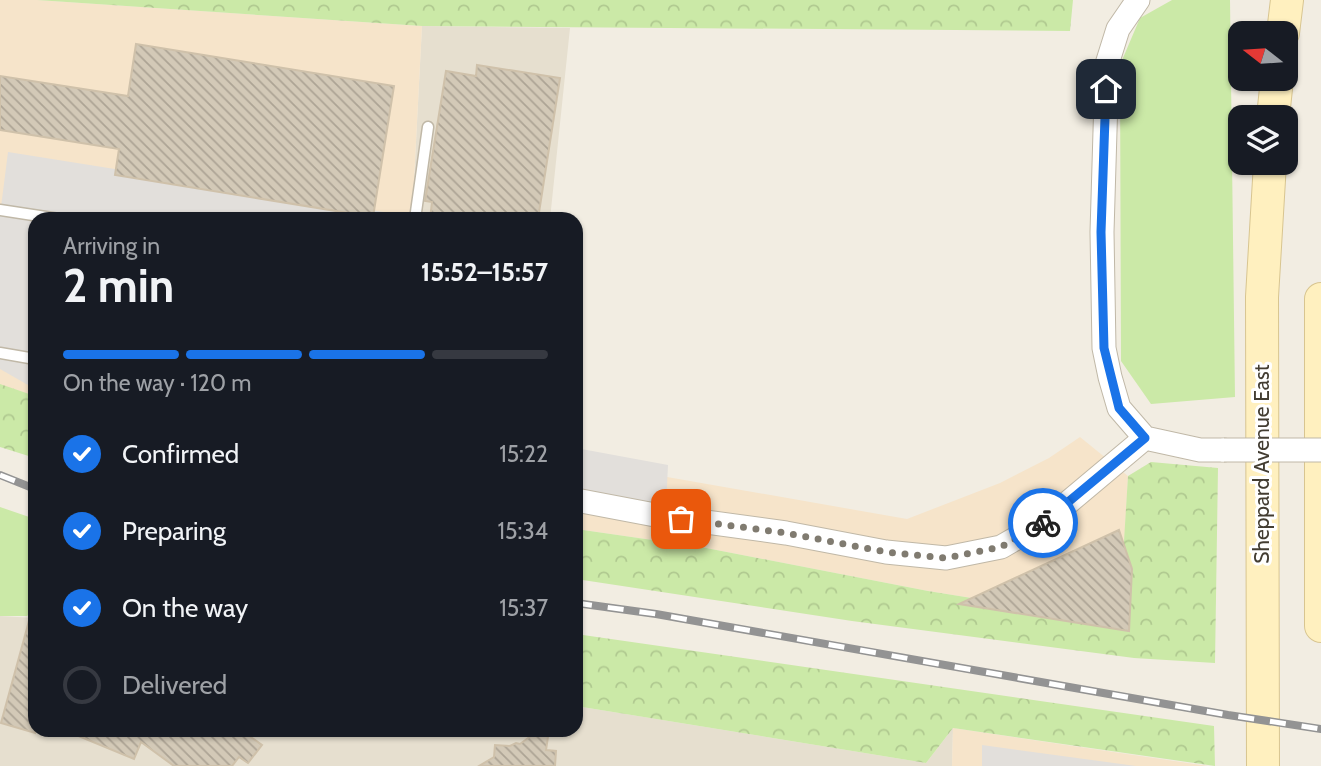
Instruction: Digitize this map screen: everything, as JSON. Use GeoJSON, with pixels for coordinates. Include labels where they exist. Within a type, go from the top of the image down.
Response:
{"type":"FeatureCollection","features":[{"type":"Feature","properties":{"kind":"main road"},"geometry":{"type":"LineString","coordinates":[[1284,21],[1287,0]]}},
{"type":"Feature","properties":{"kind":"main road","name":"Sheppard Avenue East"},"geometry":{"type":"LineString","coordinates":[[1263,766],[1262,297],[1269,175]]}},
{"type":"Feature","properties":{"kind":"main road"},"geometry":{"type":"LineString","coordinates":[[1321,299],[1321,626]]}},
{"type":"Feature","properties":{"kind":"street"},"geometry":{"type":"LineString","coordinates":[[1137,0],[1118,29],[1107,64],[1101,232],[1104,348],[1119,408],[1145,438],[1200,450],[1321,450]]}},
{"type":"Feature","properties":{"kind":"street"},"geometry":{"type":"LineString","coordinates":[[583,501],[655,515],[786,533],[886,552],[946,558],[1001,547],[1046,521],[1145,438]]}},
{"type":"Feature","properties":{"kind":"lane"},"geometry":{"type":"LineString","coordinates":[[416,212],[428,128]]}},
{"type":"Feature","properties":{"kind":"lane"},"geometry":{"type":"LineString","coordinates":[[0,210],[28,214]]}},
{"type":"Feature","properties":{"kind":"lane"},"geometry":{"type":"LineString","coordinates":[[0,353],[28,358]]}},
{"type":"Feature","properties":{"kind":"shaded area"},"geometry":{"type":"Polygon","coordinates":[[[0,0],[37,0],[422,26],[412,212],[28,212],[28,394],[0,385],[0,0]]]}},
{"type":"Feature","properties":{"kind":"shaded area"},"geometry":{"type":"Polygon","coordinates":[[[422,26],[570,28],[551,212],[412,212],[422,26]]]}},
{"type":"Feature","properties":{"kind":"shaded area"},"geometry":{"type":"Polygon","coordinates":[[[8,152],[384,212],[28,212],[28,385],[0,369],[0,215],[8,152]]]}},
{"type":"Feature","properties":{"kind":"shaded area"},"geometry":{"type":"Polygon","coordinates":[[[1080,437],[1128,476],[1120,622],[928,591],[701,547],[583,530],[583,462],[907,519],[1000,483],[1049,458],[1080,437]]]}},
{"type":"Feature","properties":{"kind":"shaded area"},"geometry":{"type":"Polygon","coordinates":[[[583,449],[668,465],[666,506],[583,493],[583,449]]]}},
{"type":"Feature","properties":{"kind":"shaded area"},"geometry":{"type":"Polygon","coordinates":[[[0,616],[28,618],[28,737],[583,737],[583,707],[926,763],[953,728],[952,766],[0,766],[0,616]]]}},
{"type":"Feature","properties":{"kind":"shaded area"},"geometry":{"type":"Polygon","coordinates":[[[953,728],[1208,766],[952,766],[953,728]]]}},
{"type":"Feature","properties":{"kind":"shaded area"},"geometry":{"type":"Polygon","coordinates":[[[982,745],[1136,766],[982,766],[982,745]]]}},
{"type":"Feature","properties":{"kind":"green space"},"geometry":{"type":"Polygon","coordinates":[[[37,0],[1073,0],[1070,31],[422,26],[37,0]]]}},
{"type":"Feature","properties":{"kind":"green space"},"geometry":{"type":"Polygon","coordinates":[[[1172,0],[1230,0],[1228,91],[1231,91],[1231,105],[1228,105],[1228,175],[1232,175],[1235,397],[1151,404],[1121,361],[1120,65],[1140,18],[1172,0]]]}},
{"type":"Feature","properties":{"kind":"green space"},"geometry":{"type":"Polygon","coordinates":[[[0,384],[28,394],[28,456],[0,447],[0,384]]]}},
{"type":"Feature","properties":{"kind":"green space"},"geometry":{"type":"Polygon","coordinates":[[[1151,462],[1218,468],[1215,663],[1134,658],[852,621],[583,580],[583,530],[701,547],[928,591],[1119,622],[1128,476],[1151,462]]]}},
{"type":"Feature","properties":{"kind":"green space"},"geometry":{"type":"Polygon","coordinates":[[[0,507],[28,517],[28,615],[0,616],[0,507]]]}},
{"type":"Feature","properties":{"kind":"green space"},"geometry":{"type":"Polygon","coordinates":[[[583,635],[1214,726],[1215,766],[953,728],[926,763],[583,707],[583,635]]]}},
{"type":"Feature","properties":{"kind":"building"},"geometry":{"type":"Polygon","coordinates":[[[136,44],[394,86],[374,212],[342,212],[115,175],[119,149],[0,130],[0,76],[128,96],[136,44]]]}},
{"type":"Feature","properties":{"kind":"building"},"geometry":{"type":"Polygon","coordinates":[[[477,65],[560,78],[539,212],[431,212],[432,202],[425,201],[446,71],[476,76],[477,65]]]}},
{"type":"Feature","properties":{"kind":"building"},"geometry":{"type":"Polygon","coordinates":[[[1119,530],[1132,569],[1129,631],[959,604],[1119,530]]]}},
{"type":"Feature","properties":{"kind":"building"},"geometry":{"type":"Polygon","coordinates":[[[28,625],[28,731],[1,723],[28,625]]]}},
{"type":"Feature","properties":{"kind":"building"},"geometry":{"type":"Polygon","coordinates":[[[81,737],[251,737],[262,745],[248,763],[239,757],[232,766],[174,766],[141,742],[134,759],[81,737]]]}},
{"type":"Feature","properties":{"kind":"building"},"geometry":{"type":"Polygon","coordinates":[[[530,737],[548,737],[546,750],[556,751],[555,766],[479,766],[494,757],[495,745],[520,744],[530,737]]]}},
{"type":"Feature","properties":{"kind":"railway"},"geometry":{"type":"LineString","coordinates":[[0,475],[28,486]]}},
{"type":"Feature","properties":{"kind":"railway"},"geometry":{"type":"LineString","coordinates":[[583,604],[656,614],[1321,729]]}},
{"type":"Feature","properties":{"kind":"way so far"},"geometry":{"type":"LineString","coordinates":[[681,519],[786,533],[886,552],[946,558],[1001,547],[1043,523]]}},
{"type":"Feature","properties":{"kind":"route"},"geometry":{"type":"LineString","coordinates":[[1043,523],[1145,438],[1119,408],[1104,348],[1101,232],[1106,89]]}}]}
